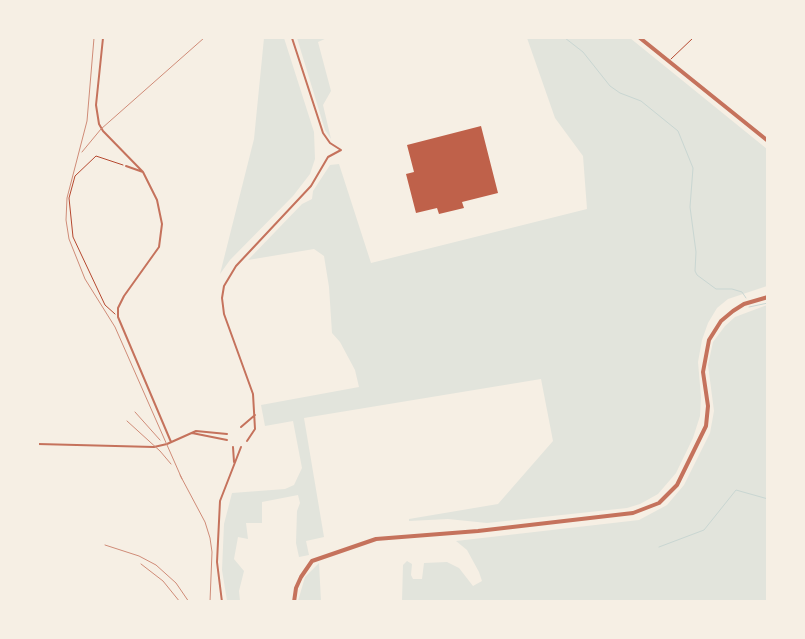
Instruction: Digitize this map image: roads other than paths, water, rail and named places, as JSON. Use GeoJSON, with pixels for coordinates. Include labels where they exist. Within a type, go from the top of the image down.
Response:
{"type":"FeatureCollection","features":[{"type":"Feature","properties":{"kind":"street"},"geometry":{"type":"LineString","coordinates":[[640,38],[768,141]]}},
{"type":"Feature","properties":{"kind":"street"},"geometry":{"type":"LineString","coordinates":[[294,602],[296,588],[301,576],[312,561],[376,539],[478,531],[633,513],[659,503],[677,485],[706,426],[708,406],[703,372],[709,340],[721,321],[733,311],[744,304],[768,297]]}},
{"type":"Feature","properties":{"kind":"lane"},"geometry":{"type":"LineString","coordinates":[[102,38],[96,105],[97,118],[103,132],[143,172],[152,187],[161,213],[161,240],[155,254],[121,301],[118,317],[171,442]]}},
{"type":"Feature","properties":{"kind":"lane"},"geometry":{"type":"LineString","coordinates":[[247,441],[255,429],[253,394],[247,372],[223,309],[224,286],[236,266],[311,186],[328,157],[341,150],[322,133],[292,38]]}},
{"type":"Feature","properties":{"kind":"lane"},"geometry":{"type":"LineString","coordinates":[[126,166],[143,172]]}},
{"type":"Feature","properties":{"kind":"lane"},"geometry":{"type":"LineString","coordinates":[[240,427],[255,415]]}},
{"type":"Feature","properties":{"kind":"lane"},"geometry":{"type":"LineString","coordinates":[[38,444],[154,447],[201,431],[227,434]]}},
{"type":"Feature","properties":{"kind":"lane"},"geometry":{"type":"LineString","coordinates":[[192,433],[227,440]]}},
{"type":"Feature","properties":{"kind":"lane"},"geometry":{"type":"LineString","coordinates":[[233,447],[234,462]]}},
{"type":"Feature","properties":{"kind":"lane"},"geometry":{"type":"LineString","coordinates":[[222,602],[217,562],[218,512],[222,492],[241,447]]}},
{"type":"Feature","properties":{"kind":"waterway"},"geometry":{"type":"LineString","coordinates":[[565,38],[583,52],[610,86],[620,93],[641,101],[678,131],[693,168],[690,207],[696,252],[695,271],[697,275],[716,289],[732,289],[742,292],[746,298]]}},
{"type":"Feature","properties":{"kind":"waterway"},"geometry":{"type":"LineString","coordinates":[[749,307],[768,303]]}},
{"type":"Feature","properties":{"kind":"waterway"},"geometry":{"type":"LineString","coordinates":[[659,547],[704,530],[736,490],[768,499]]}},
{"type":"Feature","properties":{"kind":"railway"},"geometry":{"type":"LineString","coordinates":[[94,38],[87,121],[67,198],[66,220],[69,239],[85,279],[115,327],[182,479]]}},
{"type":"Feature","properties":{"kind":"railway"},"geometry":{"type":"LineString","coordinates":[[82,152],[101,129],[204,38]]}},
{"type":"Feature","properties":{"kind":"railway"},"geometry":{"type":"LineString","coordinates":[[135,412],[160,440]]}},
{"type":"Feature","properties":{"kind":"railway"},"geometry":{"type":"LineString","coordinates":[[127,421],[160,451],[171,464]]}},
{"type":"Feature","properties":{"kind":"railway"},"geometry":{"type":"LineString","coordinates":[[180,475],[205,522],[210,538],[212,552],[210,602]]}},
{"type":"Feature","properties":{"kind":"railway"},"geometry":{"type":"LineString","coordinates":[[105,545],[139,556],[156,565],[176,583],[189,602]]}},
{"type":"Feature","properties":{"kind":"railway"},"geometry":{"type":"LineString","coordinates":[[141,564],[163,581],[180,602]]}}]}
